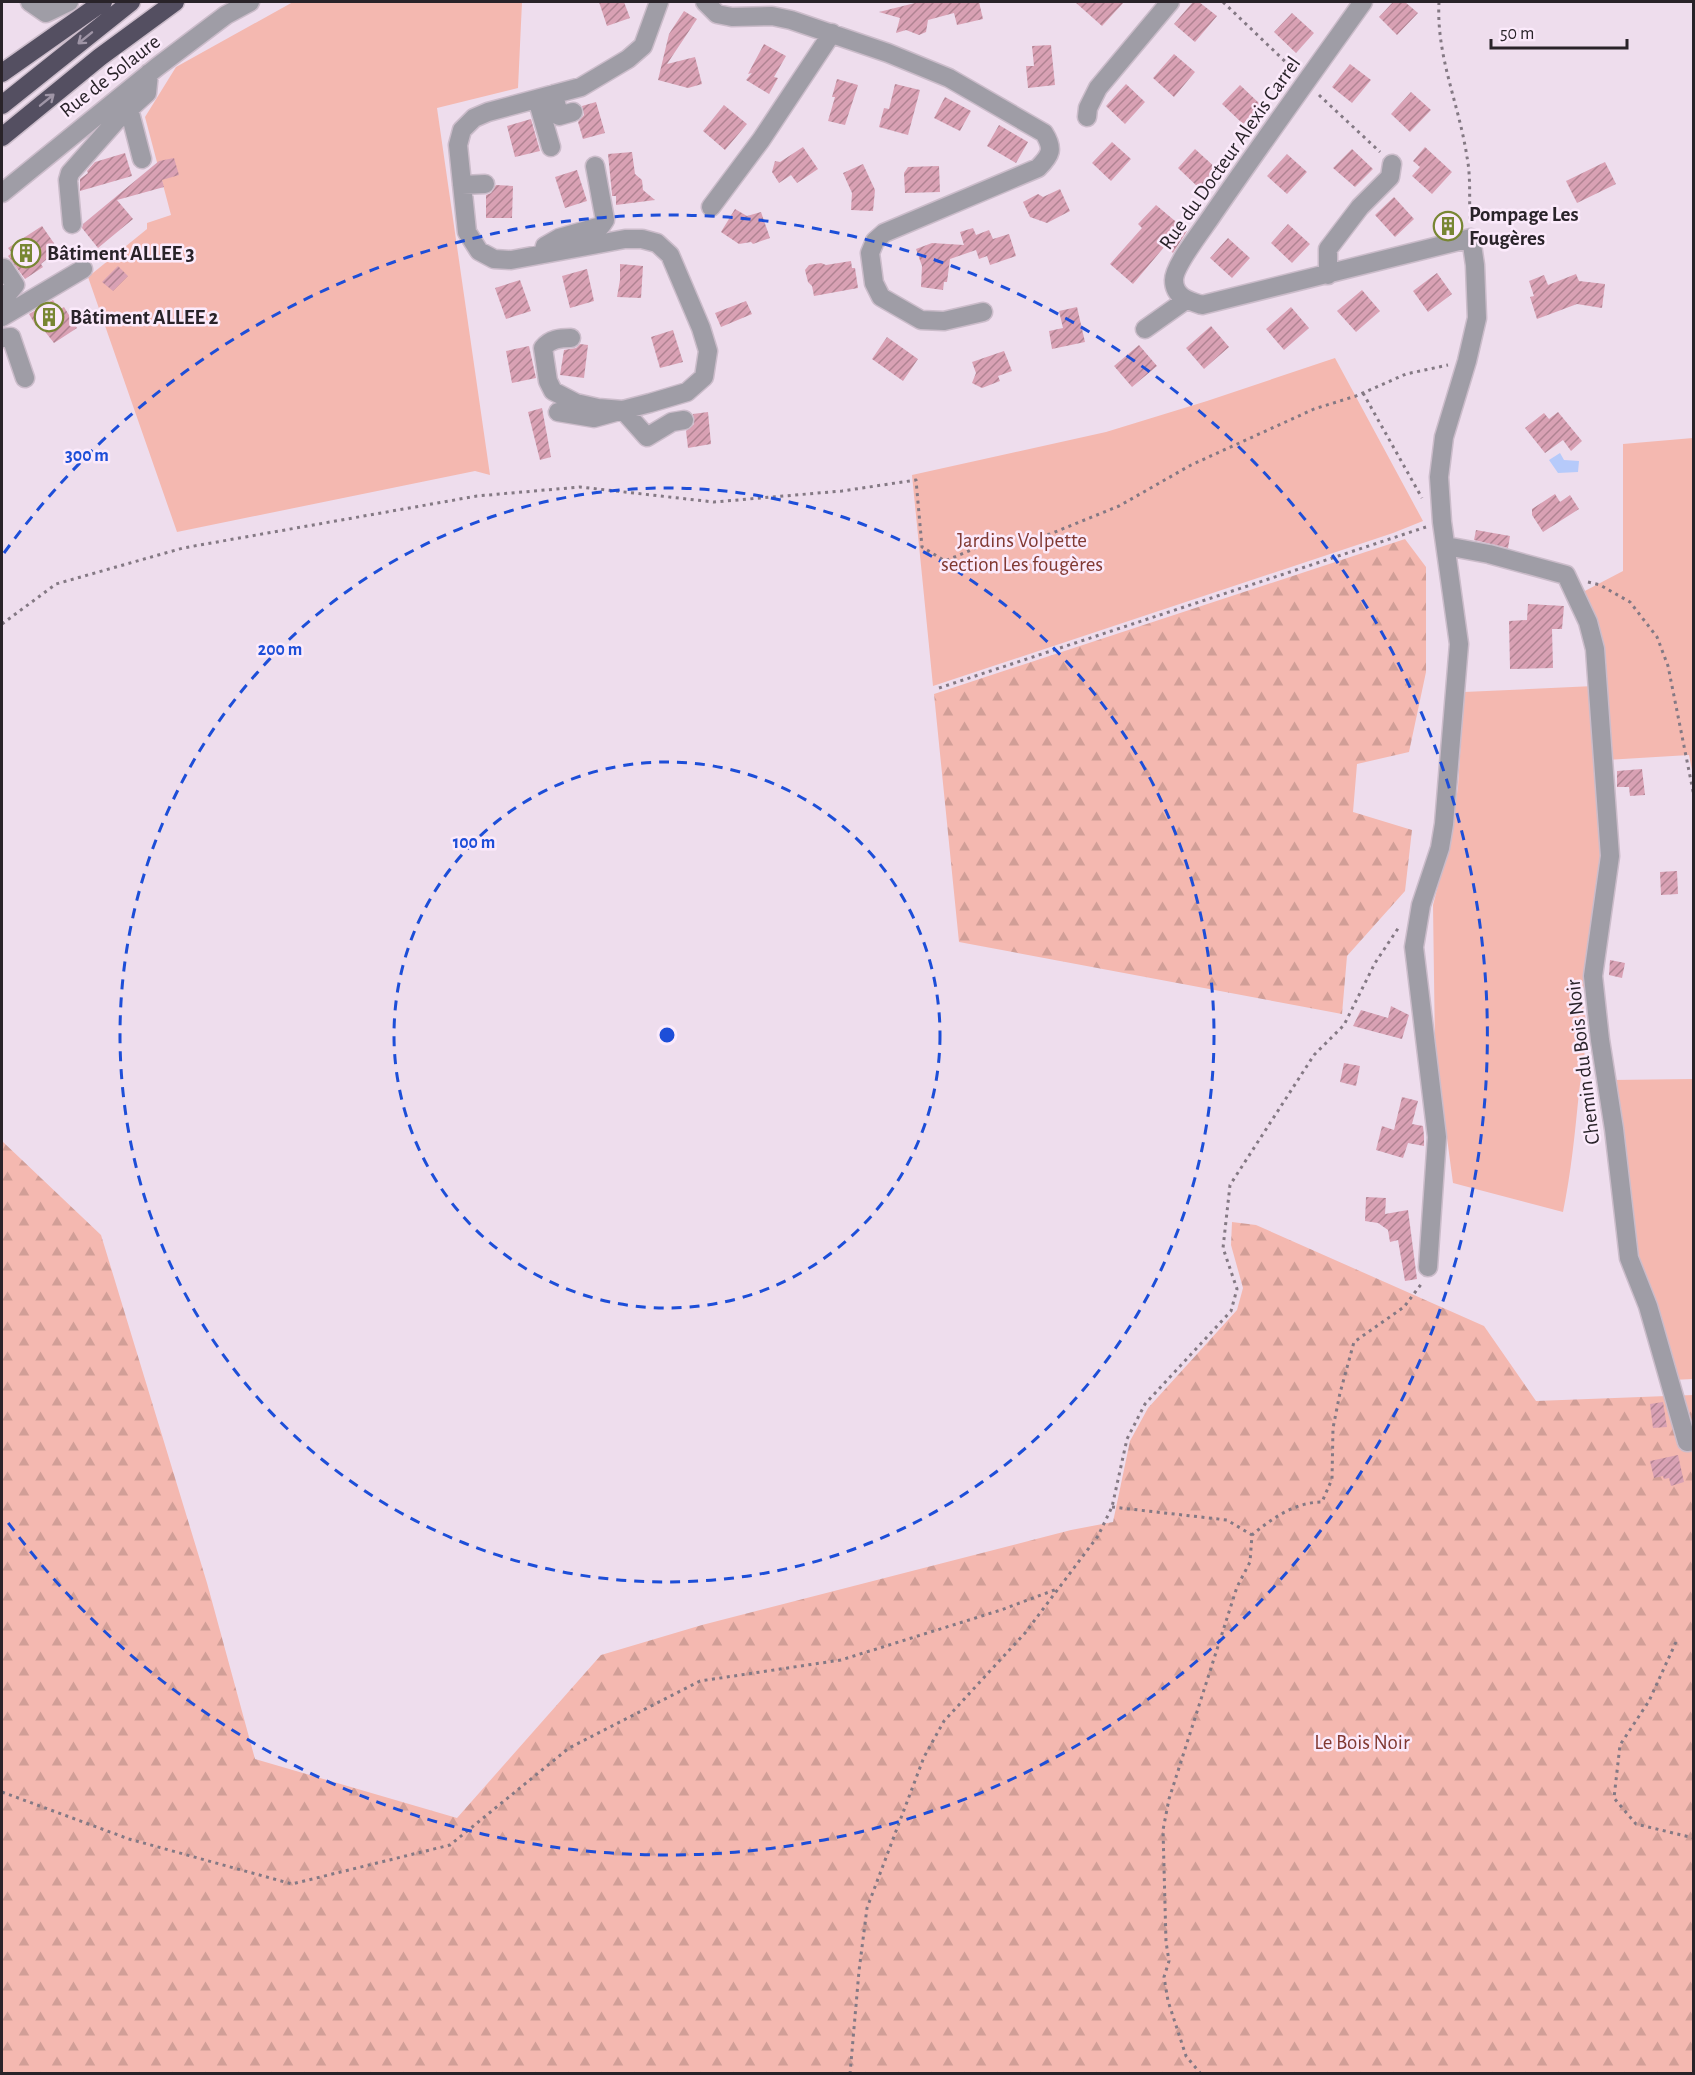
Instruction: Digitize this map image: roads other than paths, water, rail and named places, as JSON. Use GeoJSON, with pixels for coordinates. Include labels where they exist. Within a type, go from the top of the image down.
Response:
{"type":"FeatureCollection","features":[{"type":"Feature","properties":{"kind":"highway"},"geometry":{"type":"LineString","coordinates":[[2,73],[104,2]]}},
{"type":"Feature","properties":{"kind":"highway"},"geometry":{"type":"LineString","coordinates":[[2,105],[131,2]]}},
{"type":"Feature","properties":{"kind":"highway"},"geometry":{"type":"LineString","coordinates":[[2,137],[100,57],[175,2]]}},
{"type":"Feature","properties":{"kind":"street"},"geometry":{"type":"LineString","coordinates":[[30,2],[46,13],[69,2]]}},
{"type":"Feature","properties":{"kind":"street","name":"Rue de Solaure"},"geometry":{"type":"LineString","coordinates":[[2,193],[149,73],[226,15],[250,2]]}},
{"type":"Feature","properties":{"kind":"street"},"geometry":{"type":"LineString","coordinates":[[558,412],[594,418],[687,392],[704,377],[708,351],[701,328],[670,255],[657,243],[642,239],[625,239],[511,260],[494,259],[479,251],[467,232],[458,145],[462,130],[474,118],[488,112],[581,87],[628,59],[643,46],[659,2]]}},
{"type":"Feature","properties":{"kind":"street"},"geometry":{"type":"LineString","coordinates":[[705,2],[717,14],[732,17],[772,16],[791,20],[888,53],[949,78],[1044,133],[1050,150],[1047,159],[1038,168],[884,233],[875,241],[870,253],[874,283],[881,297],[921,320],[944,321],[983,312]]}},
{"type":"Feature","properties":{"kind":"street"},"geometry":{"type":"LineString","coordinates":[[1088,117],[1088,108],[1098,88],[1170,2]]}},
{"type":"Feature","properties":{"kind":"street","name":"Rue du Docteur Alexis Carrel"},"geometry":{"type":"LineString","coordinates":[[1186,300],[1178,293],[1174,280],[1178,267],[1363,2]]}},
{"type":"Feature","properties":{"kind":"street"},"geometry":{"type":"LineString","coordinates":[[711,207],[761,140],[832,33]]}},
{"type":"Feature","properties":{"kind":"street"},"geometry":{"type":"LineString","coordinates":[[72,224],[68,180],[70,173],[147,93],[149,73]]}},
{"type":"Feature","properties":{"kind":"street"},"geometry":{"type":"LineString","coordinates":[[546,97],[559,116],[573,112]]}},
{"type":"Feature","properties":{"kind":"street"},"geometry":{"type":"LineString","coordinates":[[546,97],[551,147]]}},
{"type":"Feature","properties":{"kind":"street"},"geometry":{"type":"LineString","coordinates":[[125,118],[142,159]]}},
{"type":"Feature","properties":{"kind":"street"},"geometry":{"type":"LineString","coordinates":[[1328,275],[1329,249],[1360,207],[1390,177],[1392,164]]}},
{"type":"Feature","properties":{"kind":"street"},"geometry":{"type":"LineString","coordinates":[[543,254],[545,246],[559,238],[601,226],[605,220],[595,166]]}},
{"type":"Feature","properties":{"kind":"street"},"geometry":{"type":"LineString","coordinates":[[462,185],[485,184]]}},
{"type":"Feature","properties":{"kind":"street"},"geometry":{"type":"LineString","coordinates":[[1145,329],[1186,300],[1202,305],[1471,238],[1475,265],[1477,318],[1467,361],[1444,437],[1438,477],[1459,644],[1444,824],[1440,848],[1421,904],[1414,947],[1437,1137],[1428,1267]]}},
{"type":"Feature","properties":{"kind":"street"},"geometry":{"type":"LineString","coordinates":[[2,309],[15,285],[4,268]]}},
{"type":"Feature","properties":{"kind":"street"},"geometry":{"type":"LineString","coordinates":[[2,309],[82,268]]}},
{"type":"Feature","properties":{"kind":"street"},"geometry":{"type":"LineString","coordinates":[[2,338],[11,337],[25,378]]}},
{"type":"Feature","properties":{"kind":"street"},"geometry":{"type":"LineString","coordinates":[[571,338],[561,338],[547,343],[543,348],[548,381],[554,391],[576,403],[623,410],[647,437],[672,422],[684,420]]}},
{"type":"Feature","properties":{"kind":"street","name":"Chemin du Bois Noir"},"geometry":{"type":"LineString","coordinates":[[1446,546],[1489,554],[1566,575],[1588,622],[1595,649],[1610,856],[1593,976],[1614,1129],[1620,1194],[1629,1258],[1648,1306],[1687,1442],[1694,1441]]}},
{"type":"Feature","properties":{"kind":"water"},"geometry":{"type":"Polygon","coordinates":[[[1560,453],[1564,460],[1579,461],[1578,472],[1558,473],[1549,460],[1560,453]]]}},
{"type":"Feature","properties":{"kind":"place","name":"Pompage Les Fougères"},"geometry":{"type":"Point","coordinates":[1448,226]}},
{"type":"Feature","properties":{"kind":"place","name":"Bâtiment ALLEE 3"},"geometry":{"type":"Point","coordinates":[26,253]}},
{"type":"Feature","properties":{"kind":"place","name":"Bâtiment ALLEE 2"},"geometry":{"type":"Point","coordinates":[49,317]}},
{"type":"Feature","properties":{"kind":"park label","name":"Jardins Volpette section Les fougères"},"geometry":{"type":"Point","coordinates":[1022,552]}},
{"type":"Feature","properties":{"kind":"park label","name":"Le Bois Noir"},"geometry":{"type":"Point","coordinates":[1362,1742]}}]}
